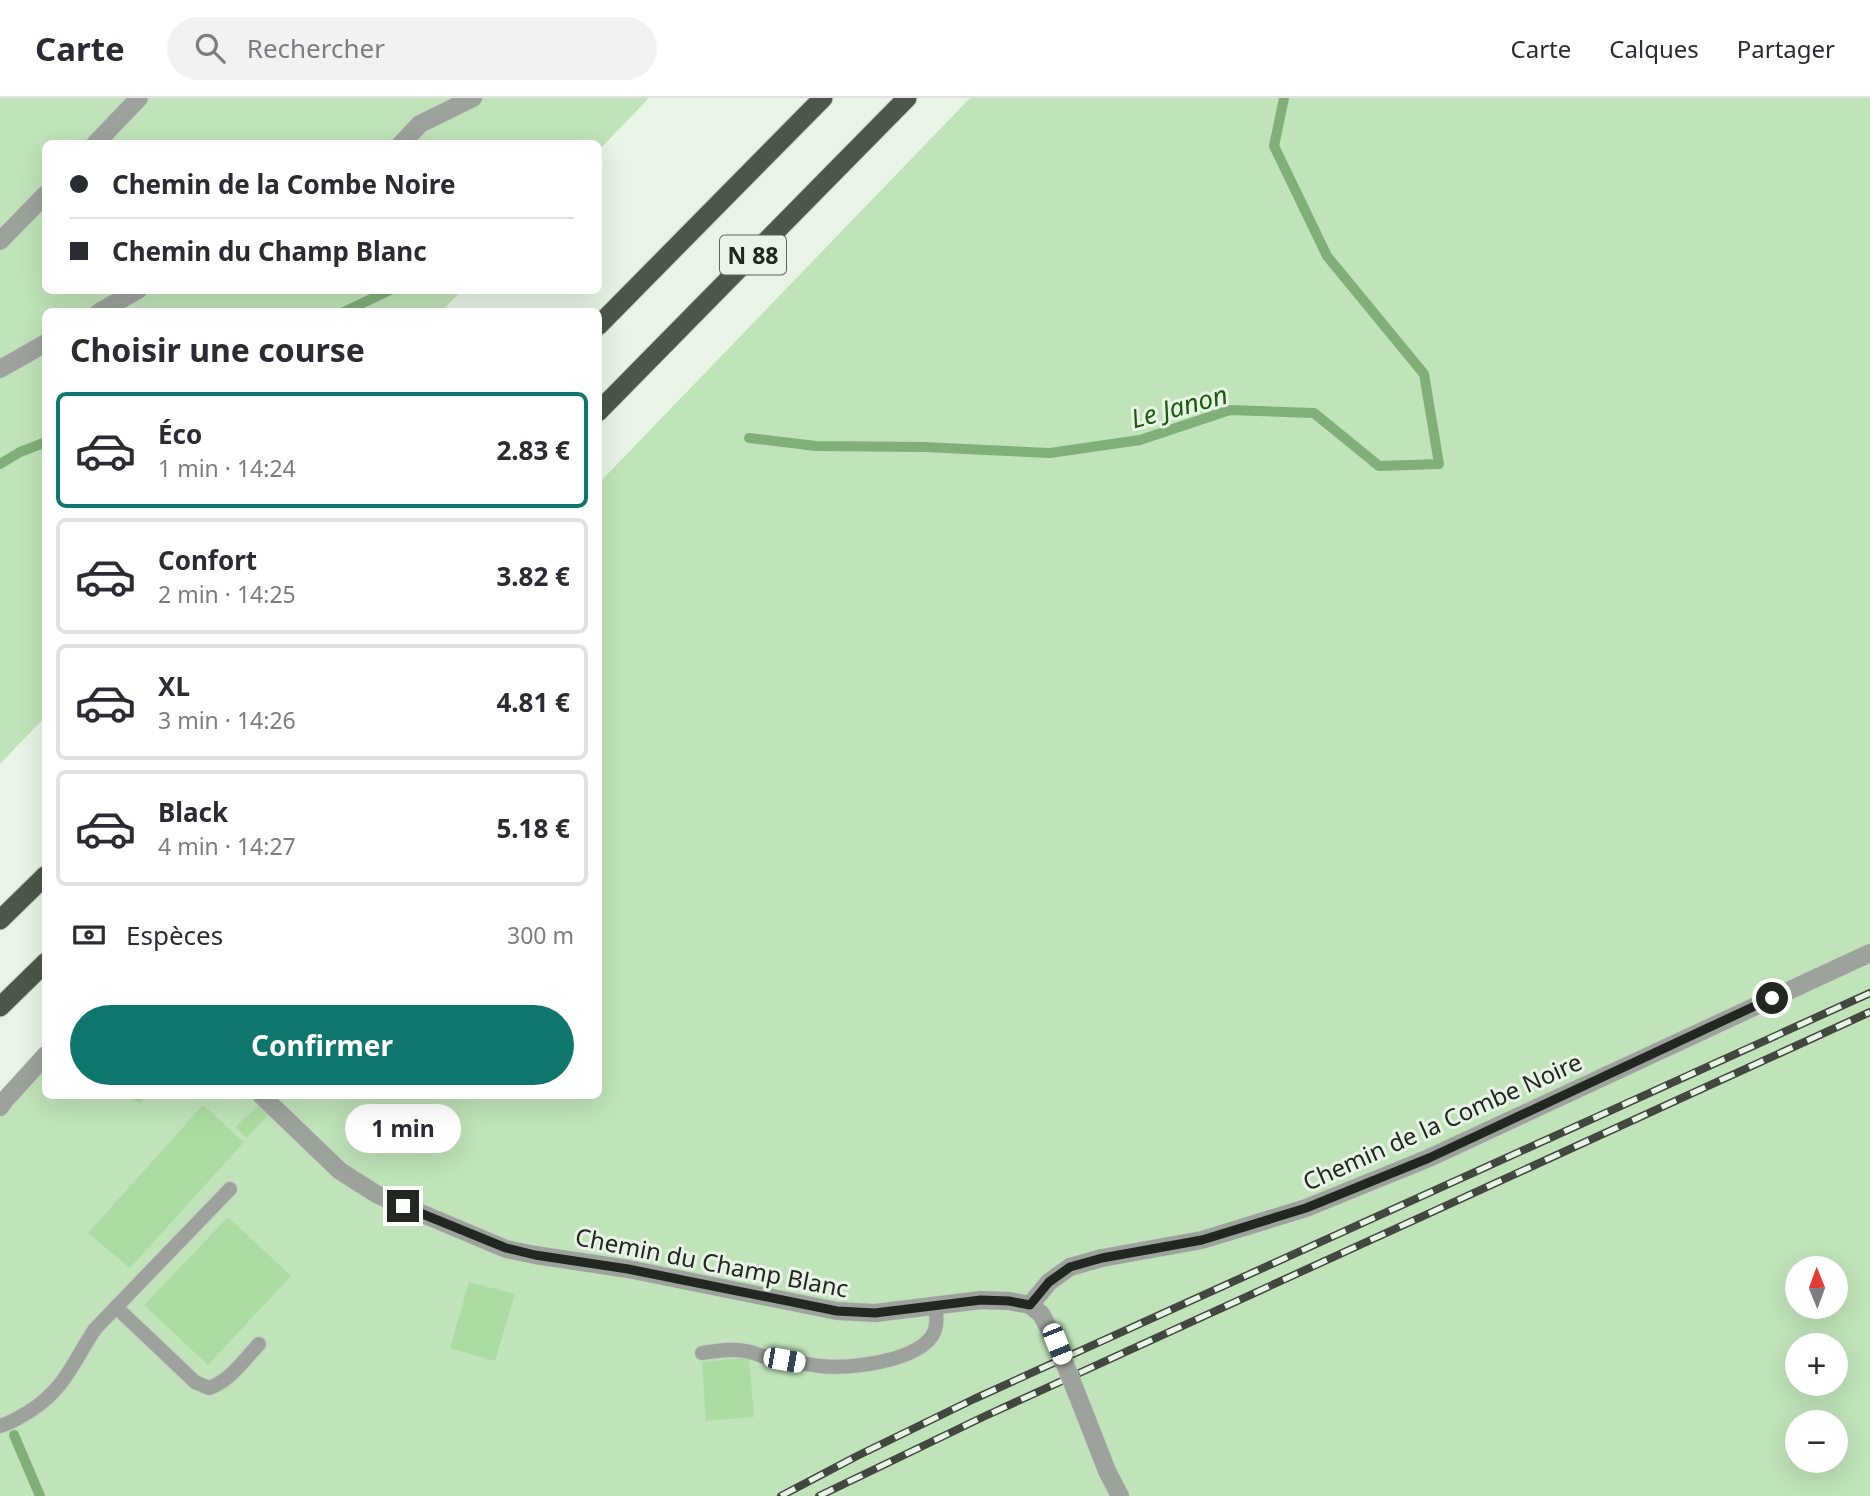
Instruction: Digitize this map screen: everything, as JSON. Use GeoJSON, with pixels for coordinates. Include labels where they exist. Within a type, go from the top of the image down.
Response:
{"type":"FeatureCollection","features":[{"type":"Feature","properties":{"kind":"highway","name":"N 88"},"geometry":{"type":"LineString","coordinates":[[602,322],[823,98]]}},
{"type":"Feature","properties":{"kind":"highway","name":"N 88"},"geometry":{"type":"LineString","coordinates":[[602,408],[907,98]]}},
{"type":"Feature","properties":{"kind":"highway"},"geometry":{"type":"LineString","coordinates":[[0,920],[42,879]]}},
{"type":"Feature","properties":{"kind":"highway"},"geometry":{"type":"LineString","coordinates":[[0,1007],[42,966]]}},
{"type":"Feature","properties":{"kind":"street"},"geometry":{"type":"LineString","coordinates":[[99,140],[139,98]]}},
{"type":"Feature","properties":{"kind":"street"},"geometry":{"type":"LineString","coordinates":[[405,140],[420,124],[473,98]]}},
{"type":"Feature","properties":{"kind":"street"},"geometry":{"type":"LineString","coordinates":[[0,241],[42,198]]}},
{"type":"Feature","properties":{"kind":"street"},"geometry":{"type":"LineString","coordinates":[[106,308],[131,294]]}},
{"type":"Feature","properties":{"kind":"street"},"geometry":{"type":"LineString","coordinates":[[0,369],[42,345]]}},
{"type":"Feature","properties":{"kind":"street","name":"Chemin de la Combe Noire"},"geometry":{"type":"LineString","coordinates":[[1030,1305],[1049,1282],[1070,1267],[1102,1258],[1202,1240],[1306,1208],[1429,1158],[1870,953]]}},
{"type":"Feature","properties":{"kind":"street"},"geometry":{"type":"LineString","coordinates":[[0,1107],[42,1060]]}},
{"type":"Feature","properties":{"kind":"street","name":"Chemin du Champ Blanc"},"geometry":{"type":"LineString","coordinates":[[265,1099],[340,1171],[358,1184],[377,1195],[506,1248],[628,1269],[837,1311],[875,1313],[981,1300],[1030,1305]]}},
{"type":"Feature","properties":{"kind":"street"},"geometry":{"type":"LineString","coordinates":[[1030,1305],[1041,1314],[1057,1344],[1107,1471],[1120,1496]]}},
{"type":"Feature","properties":{"kind":"lane"},"geometry":{"type":"LineString","coordinates":[[0,1426],[18,1419],[53,1394],[69,1374],[95,1329],[230,1189]]}},
{"type":"Feature","properties":{"kind":"lane"},"geometry":{"type":"LineString","coordinates":[[702,1353],[746,1351],[821,1366],[869,1364],[914,1351],[925,1343],[933,1335],[936,1325],[935,1305]]}},
{"type":"Feature","properties":{"kind":"lane"},"geometry":{"type":"LineString","coordinates":[[116,1307],[195,1382],[209,1388],[219,1385],[259,1344]]}},
{"type":"Feature","properties":{"kind":"green space"},"geometry":{"type":"Polygon","coordinates":[[[0,98],[649,98],[602,147],[602,140],[42,140],[42,294],[459,294],[444,308],[42,308],[42,720],[0,764],[0,98]]]}},
{"type":"Feature","properties":{"kind":"green space"},"geometry":{"type":"Polygon","coordinates":[[[970,98],[1870,98],[1870,1496],[0,1496],[0,1104],[42,1060],[42,1099],[602,1099],[602,480],[970,98]]]}},
{"type":"Feature","properties":{"kind":"building"},"geometry":{"type":"Polygon","coordinates":[[[203,1105],[244,1142],[130,1268],[88,1233],[203,1105]]]}},
{"type":"Feature","properties":{"kind":"building"},"geometry":{"type":"Polygon","coordinates":[[[259,1105],[268,1115],[247,1138],[235,1127],[259,1105]]]}},
{"type":"Feature","properties":{"kind":"building"},"geometry":{"type":"Polygon","coordinates":[[[228,1217],[291,1276],[208,1365],[144,1305],[228,1217]]]}},
{"type":"Feature","properties":{"kind":"building"},"geometry":{"type":"Polygon","coordinates":[[[469,1282],[515,1294],[495,1361],[450,1348],[469,1282]]]}},
{"type":"Feature","properties":{"kind":"building"},"geometry":{"type":"Polygon","coordinates":[[[749,1357],[754,1417],[706,1421],[702,1362],[749,1357]]]}},
{"type":"Feature","properties":{"kind":"waterway","name":"Le Janon"},"geometry":{"type":"LineString","coordinates":[[749,438],[816,446],[924,447],[1050,453],[1140,440],[1230,410],[1314,413],[1379,466],[1439,464],[1424,374],[1327,256],[1274,146],[1284,98]]}},
{"type":"Feature","properties":{"kind":"waterway","name":"Le Janon"},"geometry":{"type":"LineString","coordinates":[[352,308],[382,294]]}},
{"type":"Feature","properties":{"kind":"waterway","name":"Le Janon"},"geometry":{"type":"LineString","coordinates":[[0,464],[42,444]]}},
{"type":"Feature","properties":{"kind":"waterway"},"geometry":{"type":"LineString","coordinates":[[14,1435],[40,1496]]}},
{"type":"Feature","properties":{"kind":"railway"},"geometry":{"type":"LineString","coordinates":[[781,1496],[974,1399],[1870,993]]}},
{"type":"Feature","properties":{"kind":"railway"},"geometry":{"type":"LineString","coordinates":[[819,1496],[983,1417],[1870,1012]]}},
{"type":"Feature","properties":{"kind":"route"},"geometry":{"type":"LineString","coordinates":[[403,1206],[506,1248],[628,1269],[837,1311],[875,1313],[981,1300],[1030,1305],[1049,1282],[1070,1267],[1102,1258],[1202,1240],[1306,1208],[1429,1158],[1772,998]]}}]}
